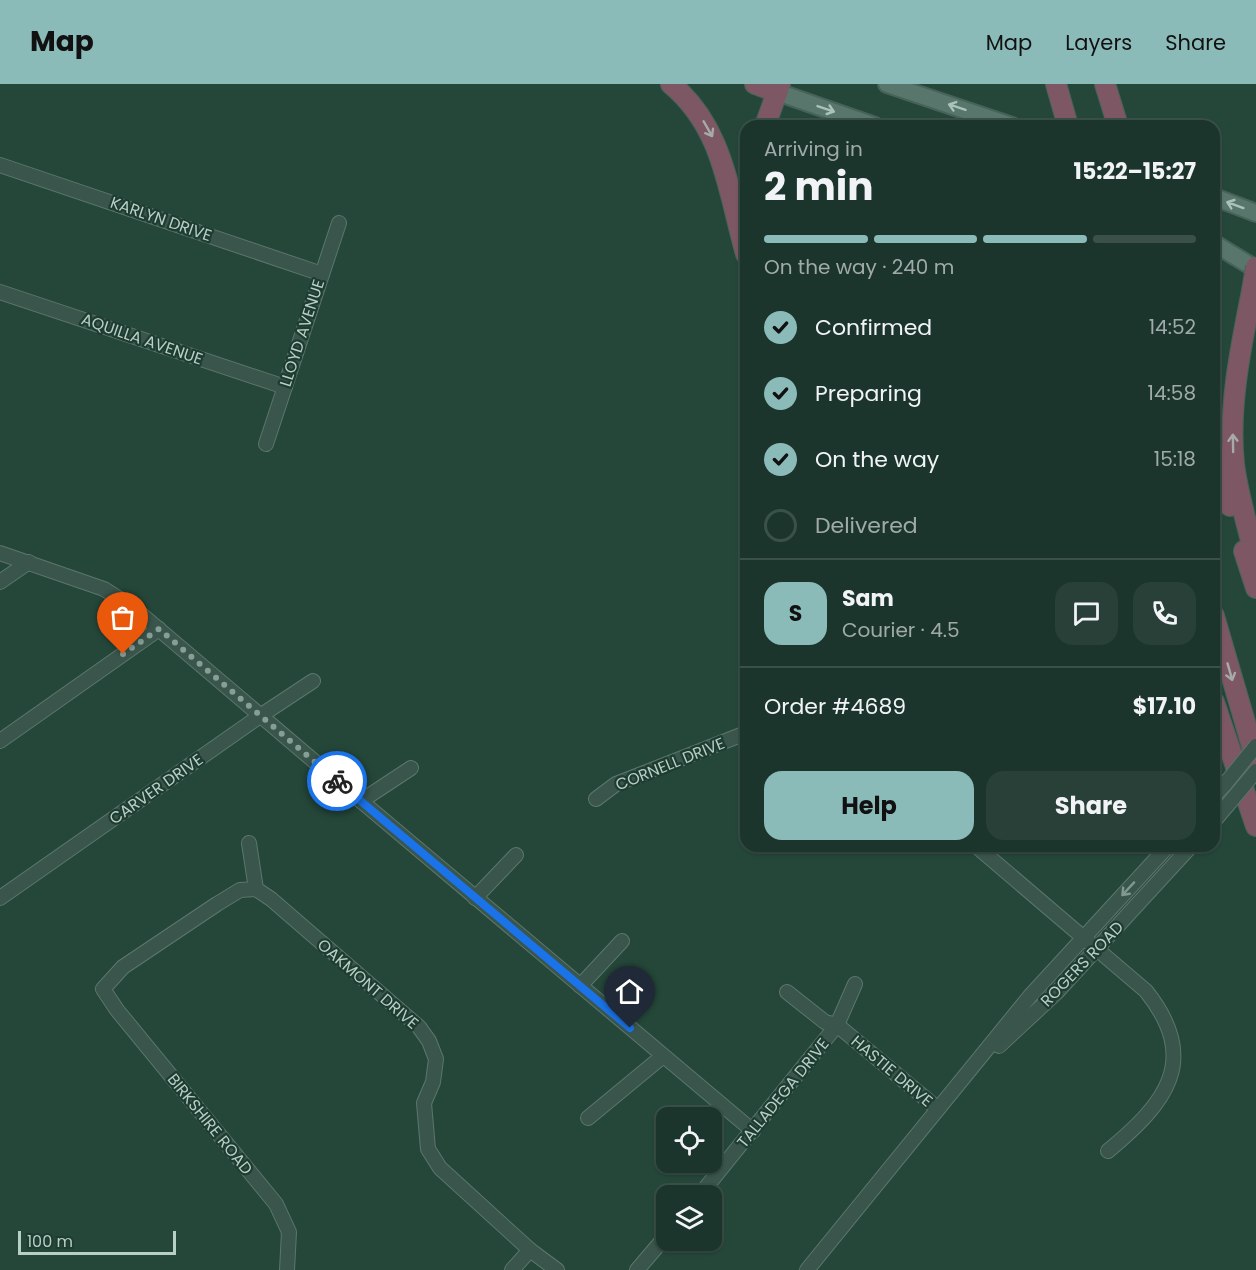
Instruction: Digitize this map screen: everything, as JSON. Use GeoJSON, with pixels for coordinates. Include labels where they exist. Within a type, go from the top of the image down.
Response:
{"type":"FeatureCollection","features":[{"type":"Feature","properties":{"kind":"highway"},"geometry":{"type":"LineString","coordinates":[[671,84],[700,116],[717,147],[740,232]]}},
{"type":"Feature","properties":{"kind":"highway"},"geometry":{"type":"LineString","coordinates":[[755,84],[778,88],[767,120]]}},
{"type":"Feature","properties":{"kind":"highway"},"geometry":{"type":"LineString","coordinates":[[1056,84],[1067,120]]}},
{"type":"Feature","properties":{"kind":"highway"},"geometry":{"type":"LineString","coordinates":[[1106,84],[1116,120]]}},
{"type":"Feature","properties":{"kind":"highway"},"geometry":{"type":"LineString","coordinates":[[1256,268],[1238,373],[1233,442],[1236,482],[1256,562]]}},
{"type":"Feature","properties":{"kind":"highway"},"geometry":{"type":"LineString","coordinates":[[1220,470],[1256,588]]}},
{"type":"Feature","properties":{"kind":"highway"},"geometry":{"type":"LineString","coordinates":[[1220,637],[1256,760]]}},
{"type":"Feature","properties":{"kind":"highway"},"geometry":{"type":"LineString","coordinates":[[1220,720],[1256,826]]}},
{"type":"Feature","properties":{"kind":"main road"},"geometry":{"type":"LineString","coordinates":[[887,84],[994,120]]}},
{"type":"Feature","properties":{"kind":"main road"},"geometry":{"type":"LineString","coordinates":[[778,88],[861,120]]}},
{"type":"Feature","properties":{"kind":"main road"},"geometry":{"type":"LineString","coordinates":[[1220,199],[1256,213]]}},
{"type":"Feature","properties":{"kind":"main road"},"geometry":{"type":"LineString","coordinates":[[1220,245],[1256,257]]}},
{"type":"Feature","properties":{"kind":"main road"},"geometry":{"type":"LineString","coordinates":[[1220,247],[1256,268]]}},
{"type":"Feature","properties":{"kind":"street","name":"KARLYN DRIVE"},"geometry":{"type":"LineString","coordinates":[[0,165],[322,274]]}},
{"type":"Feature","properties":{"kind":"street","name":"LLOYD AVENUE"},"geometry":{"type":"LineString","coordinates":[[266,444],[339,223]]}},
{"type":"Feature","properties":{"kind":"street","name":"AQUILLA AVENUE"},"geometry":{"type":"LineString","coordinates":[[0,292],[285,387]]}},
{"type":"Feature","properties":{"kind":"street"},"geometry":{"type":"LineString","coordinates":[[0,553],[104,589],[135,609],[753,1131]]}},
{"type":"Feature","properties":{"kind":"street"},"geometry":{"type":"LineString","coordinates":[[0,582],[29,562]]}},
{"type":"Feature","properties":{"kind":"street"},"geometry":{"type":"LineString","coordinates":[[0,741],[159,629]]}},
{"type":"Feature","properties":{"kind":"street","name":"CARVER DRIVE"},"geometry":{"type":"LineString","coordinates":[[0,898],[313,681]]}},
{"type":"Feature","properties":{"kind":"street","name":"CORNELL DRIVE"},"geometry":{"type":"LineString","coordinates":[[596,799],[616,784],[740,735]]}},
{"type":"Feature","properties":{"kind":"street"},"geometry":{"type":"LineString","coordinates":[[1220,789],[1256,746]]}},
{"type":"Feature","properties":{"kind":"street"},"geometry":{"type":"LineString","coordinates":[[361,801],[411,768]]}},
{"type":"Feature","properties":{"kind":"street"},"geometry":{"type":"LineString","coordinates":[[1220,814],[1256,771]]}},
{"type":"Feature","properties":{"kind":"street"},"geometry":{"type":"LineString","coordinates":[[249,843],[256,889]]}},
{"type":"Feature","properties":{"kind":"street"},"geometry":{"type":"LineString","coordinates":[[983,852],[1146,991],[1162,1011],[1173,1039],[1173,1062],[1165,1092],[1150,1113],[1108,1151]]}},
{"type":"Feature","properties":{"kind":"street","name":"ROGERS ROAD"},"geometry":{"type":"LineString","coordinates":[[807,1270],[1030,996],[1162,852]]}},
{"type":"Feature","properties":{"kind":"street","name":"ROGERS ROAD"},"geometry":{"type":"LineString","coordinates":[[967,1076],[1056,993],[1186,852]]}},
{"type":"Feature","properties":{"kind":"street"},"geometry":{"type":"LineString","coordinates":[[475,898],[516,855]]}},
{"type":"Feature","properties":{"kind":"street","name":"BIRKSHIRE ROAD"},"geometry":{"type":"LineString","coordinates":[[256,889],[240,890],[217,904],[123,967],[103,989],[117,1010],[276,1204],[288,1232],[287,1270]]}},
{"type":"Feature","properties":{"kind":"street","name":"OAKMONT DRIVE"},"geometry":{"type":"LineString","coordinates":[[256,889],[280,907],[424,1034],[436,1059],[433,1082],[424,1103],[428,1149],[440,1167],[530,1250],[557,1270]]}},
{"type":"Feature","properties":{"kind":"street"},"geometry":{"type":"LineString","coordinates":[[580,986],[622,941]]}},
{"type":"Feature","properties":{"kind":"street","name":"TALLADEGA DRIVE"},"geometry":{"type":"LineString","coordinates":[[708,1185],[837,1026],[855,984]]}},
{"type":"Feature","properties":{"kind":"street","name":"HASTIE DRIVE"},"geometry":{"type":"LineString","coordinates":[[787,992],[825,1022],[837,1026],[938,1109]]}},
{"type":"Feature","properties":{"kind":"street"},"geometry":{"type":"LineString","coordinates":[[588,1118],[663,1056]]}},
{"type":"Feature","properties":{"kind":"street"},"geometry":{"type":"LineString","coordinates":[[637,1270],[656,1248]]}},
{"type":"Feature","properties":{"kind":"street"},"geometry":{"type":"LineString","coordinates":[[512,1270],[530,1250]]}},
{"type":"Feature","properties":{"kind":"way so far"},"geometry":{"type":"LineString","coordinates":[[123,654],[159,629],[337,781]]}},
{"type":"Feature","properties":{"kind":"route"},"geometry":{"type":"LineString","coordinates":[[337,781],[630,1028]]}}]}
